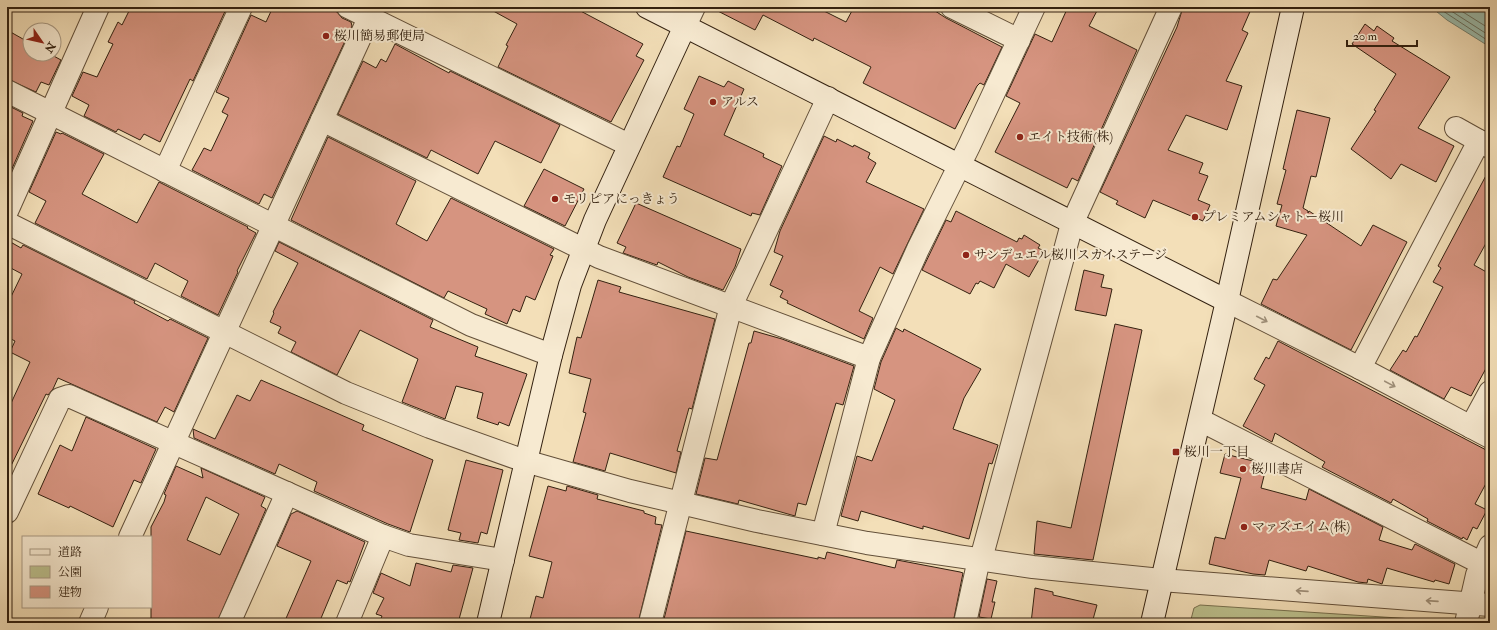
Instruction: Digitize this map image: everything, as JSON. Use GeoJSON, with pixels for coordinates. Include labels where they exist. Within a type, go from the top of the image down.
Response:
{"type":"FeatureCollection","features":[{"type":"Feature","properties":{"kind":"street"},"geometry":{"type":"LineString","coordinates":[[165,171],[241,7]]}},
{"type":"Feature","properties":{"kind":"street"},"geometry":{"type":"LineString","coordinates":[[348,7],[629,145]]}},
{"type":"Feature","properties":{"kind":"street"},"geometry":{"type":"LineString","coordinates":[[647,7],[689,17],[828,98],[1072,224],[1360,368],[1490,437]]}},
{"type":"Feature","properties":{"kind":"street"},"geometry":{"type":"LineString","coordinates":[[952,7],[1019,40]]}},
{"type":"Feature","properties":{"kind":"street"},"geometry":{"type":"LineString","coordinates":[[823,534],[869,358],[918,249],[960,166],[1034,7]]}},
{"type":"Feature","properties":{"kind":"street"},"geometry":{"type":"LineString","coordinates":[[965,623],[980,559],[1072,224],[1171,7]]}},
{"type":"Feature","properties":{"kind":"street"},"geometry":{"type":"LineString","coordinates":[[1152,623],[1227,302],[1292,7]]}},
{"type":"Feature","properties":{"kind":"street"},"geometry":{"type":"LineString","coordinates":[[7,211],[96,8]]}},
{"type":"Feature","properties":{"kind":"street"},"geometry":{"type":"LineString","coordinates":[[488,623],[525,462],[570,285],[583,250],[629,145],[689,17]]}},
{"type":"Feature","properties":{"kind":"street"},"geometry":{"type":"LineString","coordinates":[[130,536],[370,18]]}},
{"type":"Feature","properties":{"kind":"street"},"geometry":{"type":"LineString","coordinates":[[7,91],[471,325],[551,355]]}},
{"type":"Feature","properties":{"kind":"street"},"geometry":{"type":"LineString","coordinates":[[650,623],[731,306],[828,98]]}},
{"type":"Feature","properties":{"kind":"street"},"geometry":{"type":"LineString","coordinates":[[322,120],[583,250],[869,358]]}},
{"type":"Feature","properties":{"kind":"street"},"geometry":{"type":"LineString","coordinates":[[1360,368],[1485,144],[1456,128]]}},
{"type":"Feature","properties":{"kind":"street"},"geometry":{"type":"LineString","coordinates":[[7,223],[346,393],[436,430],[525,462],[680,503],[867,543],[1033,567],[1476,611],[1486,555],[1200,420]]}},
{"type":"Feature","properties":{"kind":"street"},"geometry":{"type":"LineString","coordinates":[[1471,427],[1490,392]]}},
{"type":"Feature","properties":{"kind":"street"},"geometry":{"type":"LineString","coordinates":[[7,512],[60,399],[64,396],[69,396],[174,441],[383,536],[409,545],[503,560]]}},
{"type":"Feature","properties":{"kind":"street"},"geometry":{"type":"LineString","coordinates":[[229,623],[287,493]]}},
{"type":"Feature","properties":{"kind":"street"},"geometry":{"type":"LineString","coordinates":[[347,623],[383,536]]}},
{"type":"Feature","properties":{"kind":"street"},"geometry":{"type":"LineString","coordinates":[[90,623],[97,608]]}},
{"type":"Feature","properties":{"kind":"green space"},"geometry":{"type":"Polygon","coordinates":[[[1200,605],[1444,621],[1445,623],[1190,623],[1194,608],[1200,605]]]}},
{"type":"Feature","properties":{"kind":"water"},"geometry":{"type":"Polygon","coordinates":[[[1431,7],[1490,7],[1490,47],[1447,20],[1431,7]]]}},
{"type":"Feature","properties":{"kind":"building"},"geometry":{"type":"Polygon","coordinates":[[[131,7],[227,7],[193,81],[190,79],[160,142],[144,134],[140,140],[118,129],[116,132],[84,116],[89,105],[72,96],[83,72],[97,77],[113,44],[108,42],[118,22],[122,25],[131,7]]]}},
{"type":"Feature","properties":{"kind":"building"},"geometry":{"type":"Polygon","coordinates":[[[273,7],[326,7],[337,12],[342,18],[351,22],[352,26],[272,198],[264,194],[259,204],[192,170],[204,148],[211,151],[228,115],[222,112],[229,98],[216,92],[251,15],[266,22],[273,7]]]}},
{"type":"Feature","properties":{"kind":"building"},"geometry":{"type":"Polygon","coordinates":[[[486,7],[573,7],[643,44],[636,56],[644,60],[611,122],[498,67],[508,46],[506,45],[517,24],[486,7]]]}},
{"type":"Feature","properties":{"kind":"building"},"geometry":{"type":"Polygon","coordinates":[[[710,7],[816,7],[846,22],[854,7],[929,7],[946,18],[1002,47],[984,85],[980,83],[977,86],[955,129],[863,83],[871,67],[814,38],[813,41],[763,15],[755,30],[710,7]]]}},
{"type":"Feature","properties":{"kind":"building"},"geometry":{"type":"Polygon","coordinates":[[[1068,7],[1099,7],[1089,26],[1137,50],[1078,181],[1072,178],[1067,188],[995,152],[1020,103],[1006,96],[1035,34],[1052,42],[1068,7]]]}},
{"type":"Feature","properties":{"kind":"building"},"geometry":{"type":"Polygon","coordinates":[[[1183,7],[1252,7],[1242,30],[1248,33],[1226,81],[1242,86],[1227,130],[1186,115],[1168,150],[1203,163],[1199,173],[1208,176],[1198,200],[1210,205],[1203,221],[1153,200],[1145,218],[1116,204],[1118,201],[1100,192],[1177,27],[1183,7]]]}},
{"type":"Feature","properties":{"kind":"building"},"geometry":{"type":"Polygon","coordinates":[[[1365,24],[1374,31],[1377,26],[1394,38],[1392,41],[1450,77],[1418,128],[1454,146],[1436,182],[1401,164],[1391,179],[1351,149],[1376,111],[1374,110],[1396,74],[1352,44],[1365,24]]]}},
{"type":"Feature","properties":{"kind":"building"},"geometry":{"type":"Polygon","coordinates":[[[7,30],[22,38],[22,62],[60,62],[49,85],[41,82],[36,92],[7,79],[7,30]]]}},
{"type":"Feature","properties":{"kind":"building"},"geometry":{"type":"Polygon","coordinates":[[[395,44],[449,73],[450,71],[560,125],[541,163],[495,141],[478,174],[431,150],[427,158],[338,114],[363,61],[376,68],[381,59],[386,62],[395,44]]]}},
{"type":"Feature","properties":{"kind":"building"},"geometry":{"type":"Polygon","coordinates":[[[699,76],[724,87],[728,81],[744,89],[724,135],[764,154],[763,157],[782,166],[760,215],[752,213],[751,216],[663,177],[677,146],[680,147],[694,114],[684,109],[699,76]]]}},
{"type":"Feature","properties":{"kind":"building"},"geometry":{"type":"Polygon","coordinates":[[[7,105],[23,113],[22,116],[33,121],[7,180],[7,105]]]}},
{"type":"Feature","properties":{"kind":"building"},"geometry":{"type":"Polygon","coordinates":[[[1297,110],[1330,118],[1316,177],[1311,176],[1303,208],[1308,211],[1308,213],[1309,211],[1361,246],[1373,225],[1407,242],[1351,350],[1261,304],[1273,279],[1277,280],[1307,235],[1276,226],[1282,205],[1277,204],[1286,170],[1283,169],[1297,110]]]}},
{"type":"Feature","properties":{"kind":"building"},"geometry":{"type":"Polygon","coordinates":[[[56,132],[62,133],[104,154],[82,194],[137,223],[159,182],[248,227],[247,228],[256,233],[237,271],[238,272],[218,315],[181,296],[188,281],[155,263],[147,279],[35,223],[46,201],[29,192],[56,132]]]}},
{"type":"Feature","properties":{"kind":"building"},"geometry":{"type":"Polygon","coordinates":[[[824,136],[836,142],[837,139],[853,147],[854,145],[870,153],[868,158],[876,163],[866,182],[924,209],[893,274],[880,267],[859,311],[873,318],[864,339],[787,303],[788,301],[780,297],[783,291],[770,285],[783,256],[774,252],[780,231],[824,136]]]}},
{"type":"Feature","properties":{"kind":"building"},"geometry":{"type":"Polygon","coordinates":[[[328,137],[416,181],[396,224],[427,241],[451,198],[554,249],[550,255],[553,256],[535,300],[526,296],[520,312],[513,309],[507,324],[485,314],[487,309],[448,291],[444,298],[291,220],[328,137]]]}},
{"type":"Feature","properties":{"kind":"building"},"geometry":{"type":"Polygon","coordinates":[[[1490,168],[1490,236],[1474,265],[1490,274],[1490,361],[1471,396],[1451,387],[1444,399],[1390,370],[1403,350],[1406,352],[1415,336],[1417,337],[1443,287],[1433,282],[1441,268],[1438,266],[1490,168]]]}},
{"type":"Feature","properties":{"kind":"building"},"geometry":{"type":"Polygon","coordinates":[[[544,169],[584,189],[565,226],[524,206],[544,169]]]}},
{"type":"Feature","properties":{"kind":"building"},"geometry":{"type":"Polygon","coordinates":[[[636,203],[741,249],[735,267],[723,290],[688,277],[658,262],[657,265],[623,253],[626,247],[617,243],[636,203]]]}},
{"type":"Feature","properties":{"kind":"building","name":"サンデュエル桜川スカイステージ"},"geometry":{"type":"Polygon","coordinates":[[[956,211],[1017,242],[1019,238],[1022,239],[1024,235],[1040,245],[1038,248],[1044,251],[1029,277],[1006,264],[994,288],[980,281],[978,284],[976,283],[970,294],[922,270],[946,220],[951,222],[956,211]]]}},
{"type":"Feature","properties":{"kind":"building"},"geometry":{"type":"Polygon","coordinates":[[[7,240],[21,248],[23,245],[135,301],[134,303],[168,321],[170,319],[208,338],[174,412],[165,407],[157,422],[58,378],[53,389],[48,395],[46,394],[7,474],[7,412],[30,362],[10,352],[15,341],[7,337],[7,305],[22,274],[7,266],[7,240]]]}},
{"type":"Feature","properties":{"kind":"building"},"geometry":{"type":"Polygon","coordinates":[[[279,242],[433,320],[430,327],[478,347],[475,356],[527,374],[509,426],[499,422],[498,425],[477,418],[483,393],[456,386],[445,419],[402,402],[418,359],[360,330],[337,375],[291,352],[296,342],[278,333],[281,327],[270,322],[274,313],[273,312],[298,263],[275,251],[279,242]]]}},
{"type":"Feature","properties":{"kind":"building"},"geometry":{"type":"Polygon","coordinates":[[[1084,270],[1104,275],[1101,287],[1112,289],[1106,316],[1075,310],[1084,270]]]}},
{"type":"Feature","properties":{"kind":"building"},"geometry":{"type":"Polygon","coordinates":[[[598,280],[621,287],[619,292],[715,319],[692,409],[689,408],[677,451],[681,452],[676,473],[610,453],[605,471],[573,462],[586,413],[583,412],[591,379],[569,373],[577,337],[581,338],[598,280]]]}},
{"type":"Feature","properties":{"kind":"building"},"geometry":{"type":"Polygon","coordinates":[[[1115,324],[1142,330],[1093,560],[1034,554],[1037,521],[1071,528],[1115,324]]]}},
{"type":"Feature","properties":{"kind":"building"},"geometry":{"type":"Polygon","coordinates":[[[896,328],[903,332],[904,329],[981,369],[964,398],[953,429],[998,445],[992,464],[989,463],[969,539],[923,526],[923,529],[861,511],[858,521],[841,516],[857,456],[872,461],[895,400],[874,389],[881,362],[896,328]]]}},
{"type":"Feature","properties":{"kind":"building"},"geometry":{"type":"Polygon","coordinates":[[[754,331],[782,339],[854,366],[843,405],[836,403],[806,505],[798,503],[795,516],[739,500],[738,504],[696,494],[705,458],[717,460],[749,343],[751,343],[754,331]]]}},
{"type":"Feature","properties":{"kind":"building"},"geometry":{"type":"Polygon","coordinates":[[[1278,341],[1490,452],[1490,476],[1475,504],[1487,510],[1477,529],[1473,527],[1467,540],[1463,537],[1462,539],[1427,521],[1428,519],[1393,499],[1391,503],[1322,467],[1325,462],[1275,433],[1272,442],[1243,426],[1265,385],[1254,379],[1266,357],[1269,359],[1278,341]]]}},
{"type":"Feature","properties":{"kind":"building"},"geometry":{"type":"Polygon","coordinates":[[[261,380],[364,425],[362,430],[433,460],[410,532],[388,524],[314,491],[317,482],[279,464],[275,474],[194,438],[193,429],[215,439],[237,395],[250,401],[261,380]]]}},
{"type":"Feature","properties":{"kind":"building"},"geometry":{"type":"Polygon","coordinates":[[[86,417],[156,449],[141,483],[134,480],[113,527],[70,506],[69,508],[38,494],[60,445],[72,451],[86,417]]]}},
{"type":"Feature","properties":{"kind":"building"},"geometry":{"type":"Polygon","coordinates":[[[1225,454],[1253,461],[1266,468],[1261,488],[1306,500],[1309,489],[1383,527],[1379,540],[1412,550],[1415,544],[1455,564],[1449,584],[1435,580],[1434,582],[1387,568],[1382,584],[1368,579],[1367,583],[1358,582],[1308,566],[1306,571],[1269,560],[1265,575],[1253,574],[1209,564],[1215,537],[1225,539],[1241,478],[1220,473],[1225,454]]]}},
{"type":"Feature","properties":{"kind":"building"},"geometry":{"type":"Polygon","coordinates":[[[466,460],[503,470],[487,534],[481,532],[478,543],[459,540],[461,533],[448,530],[466,460]]]}},
{"type":"Feature","properties":{"kind":"building"},"geometry":{"type":"Polygon","coordinates":[[[176,466],[203,478],[201,468],[265,497],[261,506],[266,509],[217,623],[151,623],[151,527],[166,495],[164,494],[176,466]],[[206,497],[187,540],[220,555],[239,514],[206,497]]]}},
{"type":"Feature","properties":{"kind":"building"},"geometry":{"type":"Polygon","coordinates":[[[548,486],[566,491],[567,486],[598,495],[597,499],[644,511],[644,513],[656,517],[655,524],[662,525],[638,623],[529,623],[536,596],[543,598],[552,562],[529,556],[548,486]]]}},
{"type":"Feature","properties":{"kind":"building"},"geometry":{"type":"Polygon","coordinates":[[[297,511],[365,542],[350,582],[348,581],[347,584],[337,580],[319,623],[284,623],[311,561],[277,546],[291,514],[297,511]]]}},
{"type":"Feature","properties":{"kind":"building"},"geometry":{"type":"Polygon","coordinates":[[[686,531],[818,559],[818,557],[825,559],[827,552],[895,568],[897,560],[963,573],[953,623],[663,623],[686,531]]]}},
{"type":"Feature","properties":{"kind":"building"},"geometry":{"type":"Polygon","coordinates":[[[416,563],[451,572],[453,565],[473,568],[458,623],[379,623],[382,616],[376,614],[384,598],[373,593],[381,573],[410,586],[416,563]]]}},
{"type":"Feature","properties":{"kind":"building"},"geometry":{"type":"Polygon","coordinates":[[[987,579],[997,581],[992,602],[995,602],[991,619],[979,617],[987,579]]]}},
{"type":"Feature","properties":{"kind":"building"},"geometry":{"type":"Polygon","coordinates":[[[1035,588],[1053,592],[1053,595],[1097,605],[1092,623],[1031,623],[1035,588]]]}},
{"type":"Feature","properties":{"kind":"place","name":"桜川簡易郵便局"},"geometry":{"type":"Point","coordinates":[326,36]}},
{"type":"Feature","properties":{"kind":"place","name":"アルス"},"geometry":{"type":"Point","coordinates":[713,102]}},
{"type":"Feature","properties":{"kind":"place","name":"エイト技術(株)"},"geometry":{"type":"Point","coordinates":[1020,137]}},
{"type":"Feature","properties":{"kind":"place","name":"モリピアにっきょう"},"geometry":{"type":"Point","coordinates":[555,199]}},
{"type":"Feature","properties":{"kind":"place","name":"プレミアムシャトー桜川"},"geometry":{"type":"Point","coordinates":[1195,217]}},
{"type":"Feature","properties":{"kind":"place","name":"サンデュエル桜川スカイステージ"},"geometry":{"type":"Point","coordinates":[966,255]}},
{"type":"Feature","properties":{"kind":"place","name":"桜川一丁目"},"geometry":{"type":"Point","coordinates":[1176,452]}},
{"type":"Feature","properties":{"kind":"place","name":"桜川書店"},"geometry":{"type":"Point","coordinates":[1243,469]}},
{"type":"Feature","properties":{"kind":"place","name":"マァズエイム(株)"},"geometry":{"type":"Point","coordinates":[1244,527]}}]}
